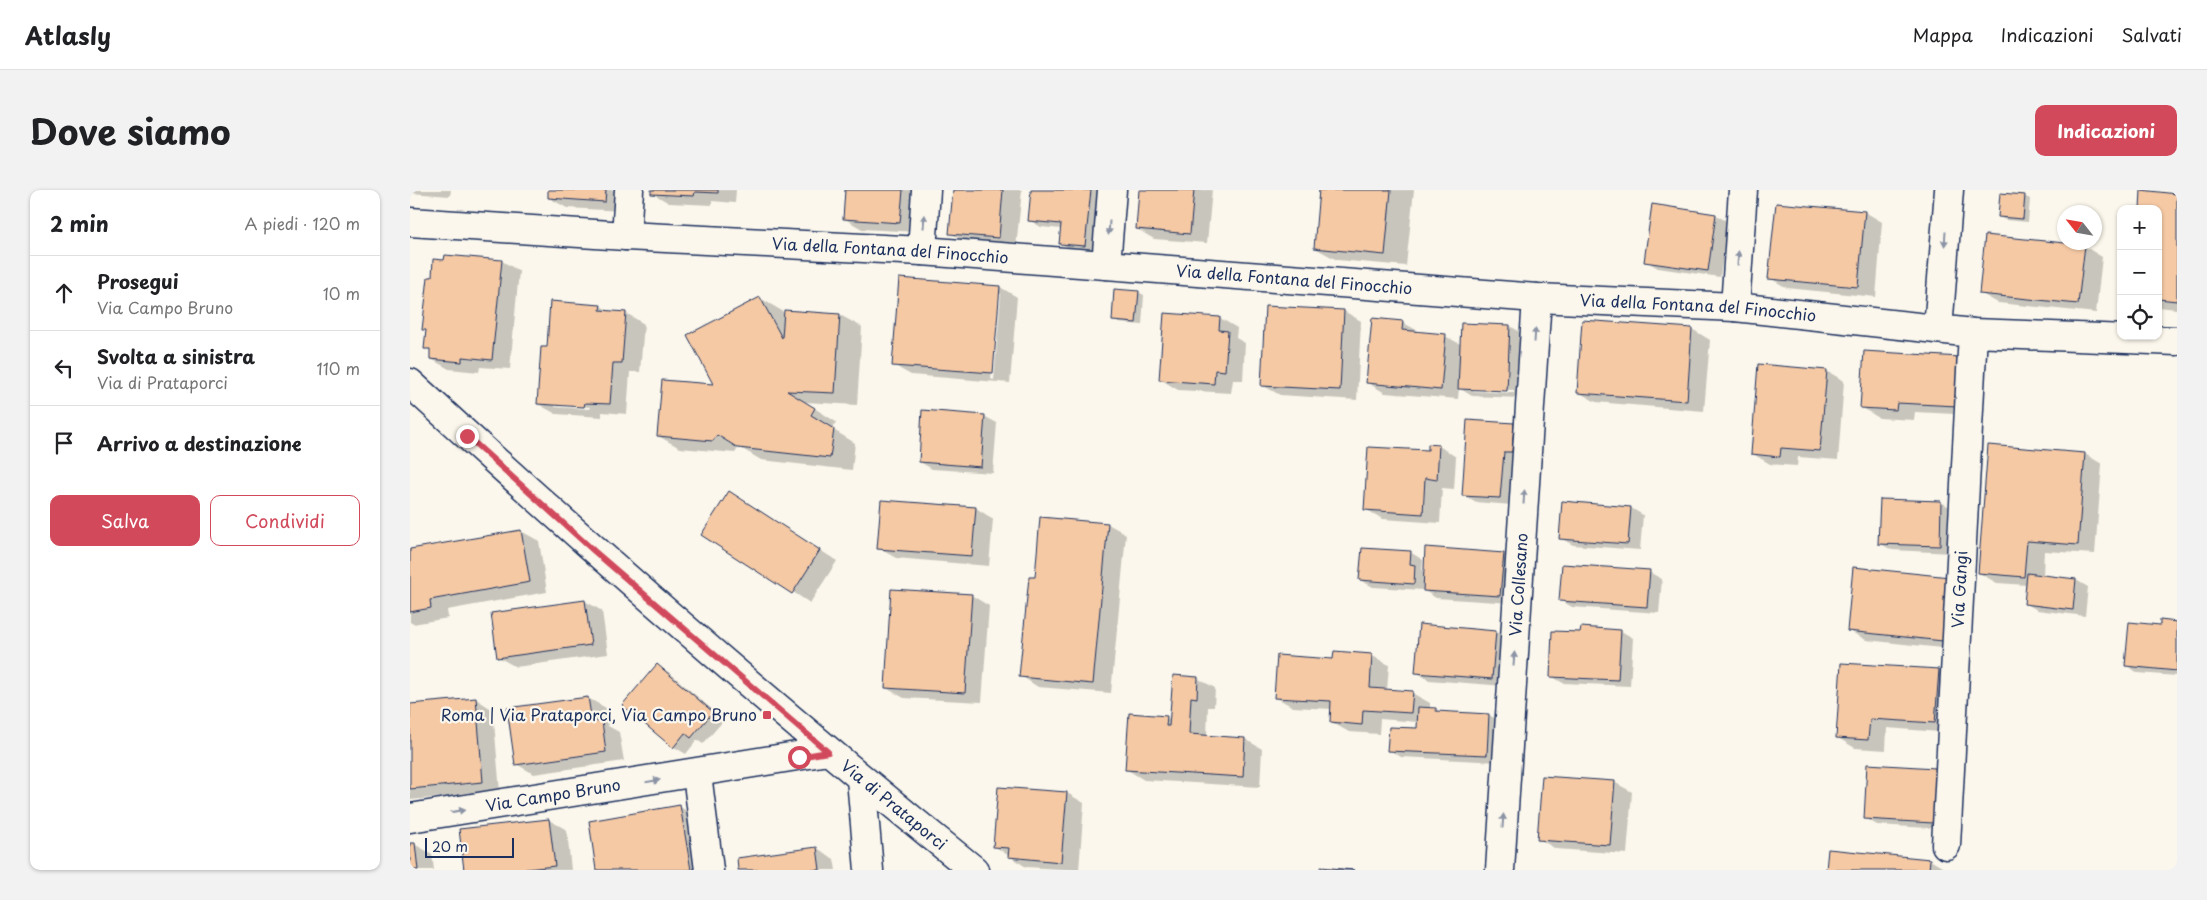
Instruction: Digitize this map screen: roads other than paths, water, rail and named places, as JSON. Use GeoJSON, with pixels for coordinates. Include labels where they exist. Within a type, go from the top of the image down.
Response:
{"type":"FeatureCollection","features":[{"type":"Feature","properties":{"kind":"street"},"geometry":{"type":"LineString","coordinates":[[626,236],[629,190]]}},
{"type":"Feature","properties":{"kind":"street"},"geometry":{"type":"LineString","coordinates":[[922,251],[926,190]]}},
{"type":"Feature","properties":{"kind":"street"},"geometry":{"type":"LineString","coordinates":[[1106,265],[1112,190]]}},
{"type":"Feature","properties":{"kind":"street"},"geometry":{"type":"LineString","coordinates":[[1735,307],[1743,190]]}},
{"type":"Feature","properties":{"kind":"street"},"geometry":{"type":"LineString","coordinates":[[1938,329],[1949,190]]}},
{"type":"Feature","properties":{"kind":"street","name":"Via della Fontana del Finocchio"},"geometry":{"type":"LineString","coordinates":[[410,222],[626,236],[922,251],[1537,298],[1735,307],[1973,333],[2177,341]]}},
{"type":"Feature","properties":{"kind":"street","name":"Via Collesano"},"geometry":{"type":"LineString","coordinates":[[1500,870],[1537,298]]}},
{"type":"Feature","properties":{"kind":"street","name":"Via Gangi"},"geometry":{"type":"LineString","coordinates":[[1946,844],[1973,333]]}},
{"type":"Feature","properties":{"kind":"street","name":"Via di Prataporci"},"geometry":{"type":"LineString","coordinates":[[410,383],[594,551],[828,752],[974,870]]}},
{"type":"Feature","properties":{"kind":"street","name":"Via Campo Bruno"},"geometry":{"type":"LineString","coordinates":[[410,818],[828,752]]}},
{"type":"Feature","properties":{"kind":"street"},"geometry":{"type":"LineString","coordinates":[[697,774],[709,870]]}},
{"type":"Feature","properties":{"kind":"street"},"geometry":{"type":"LineString","coordinates":[[861,779],[869,870]]}},
{"type":"Feature","properties":{"kind":"place","name":"Roma | Via Prataporci, Via Campo Bruno"},"geometry":{"type":"Point","coordinates":[767,715]}}]}
